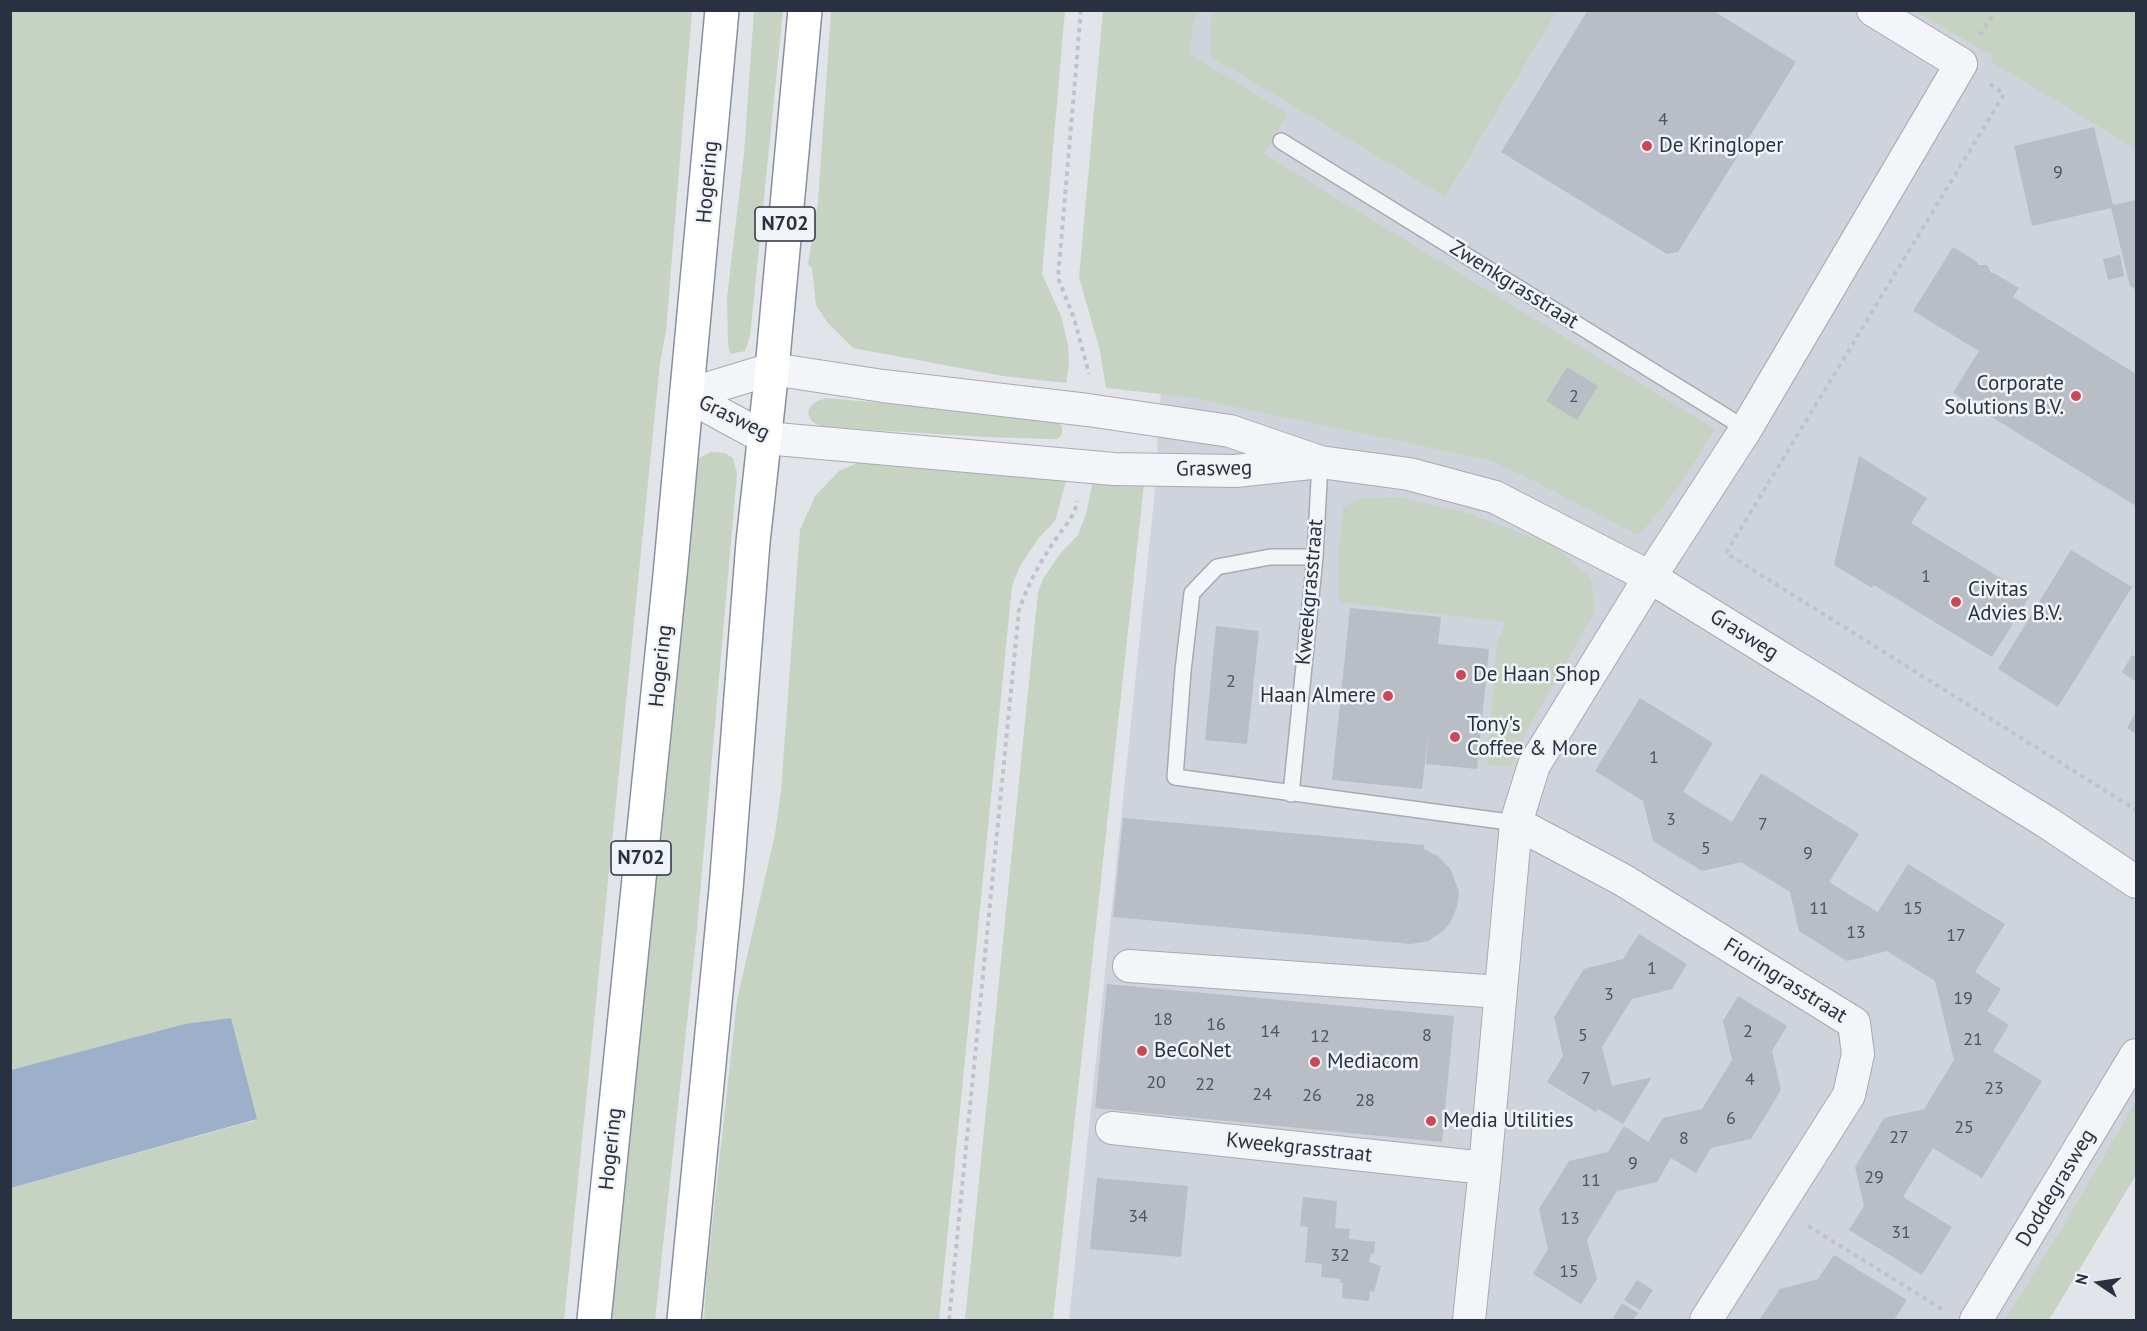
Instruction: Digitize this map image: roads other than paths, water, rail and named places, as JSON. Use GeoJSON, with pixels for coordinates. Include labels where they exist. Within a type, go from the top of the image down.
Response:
{"type":"FeatureCollection","features":[{"type":"Feature","properties":{"kind":"highway","name":"Hogering"},"geometry":{"type":"LineString","coordinates":[[594,1320],[696,312],[722,10]]}},
{"type":"Feature","properties":{"kind":"highway","name":"N702"},"geometry":{"type":"LineString","coordinates":[[684,1320],[724,901],[753,542],[772,369],[805,10]]}},
{"type":"Feature","properties":{"kind":"street"},"geometry":{"type":"LineString","coordinates":[[1469,1320],[1516,823],[1534,765],[1650,577],[1746,429],[1960,64],[1873,10]]}},
{"type":"Feature","properties":{"kind":"street","name":"Grasweg"},"geometry":{"type":"LineString","coordinates":[[686,395],[772,369],[883,386],[1088,410],[1230,430],[1320,462],[1409,474],[1495,497],[1650,577],[2048,823],[2136,882]]}},
{"type":"Feature","properties":{"kind":"street","name":"Grasweg"},"geometry":{"type":"LineString","coordinates":[[686,395],[765,438],[1114,469],[1235,471],[1320,462]]}},
{"type":"Feature","properties":{"kind":"street","name":"Fioringrasstraat"},"geometry":{"type":"LineString","coordinates":[[1516,823],[1623,880],[1854,1023],[1858,1054],[1849,1095],[1706,1320]]}},
{"type":"Feature","properties":{"kind":"street"},"geometry":{"type":"LineString","coordinates":[[1130,966],[1500,992]]}},
{"type":"Feature","properties":{"kind":"street","name":"Doddegrasweg"},"geometry":{"type":"LineString","coordinates":[[1963,1317],[2136,1055]]}},
{"type":"Feature","properties":{"kind":"street","name":"Kweekgrasstraat"},"geometry":{"type":"LineString","coordinates":[[1112,1128],[1485,1168]]}},
{"type":"Feature","properties":{"kind":"lane","name":"Zwenkgrasstraat"},"geometry":{"type":"LineString","coordinates":[[1281,141],[1746,429]]}},
{"type":"Feature","properties":{"kind":"lane","name":"Kweekgrasstraat"},"geometry":{"type":"LineString","coordinates":[[1291,794],[1315,557],[1320,462]]}},
{"type":"Feature","properties":{"kind":"lane"},"geometry":{"type":"LineString","coordinates":[[1315,557],[1270,557],[1216,567],[1192,593],[1175,777],[1516,823]]}},
{"type":"Feature","properties":{"kind":"water"},"geometry":{"type":"Polygon","coordinates":[[[231,1018],[257,1119],[11,1188],[11,1070],[185,1024],[231,1018]]]}},
{"type":"Feature","properties":{"kind":"place","name":"De Kringloper"},"geometry":{"type":"Point","coordinates":[1647,146]}},
{"type":"Feature","properties":{"kind":"place","name":"Corporate Solutions B.V."},"geometry":{"type":"Point","coordinates":[2076,396]}},
{"type":"Feature","properties":{"kind":"place","name":"Civitas Advies B.V."},"geometry":{"type":"Point","coordinates":[1956,602]}},
{"type":"Feature","properties":{"kind":"place","name":"De Haan Shop"},"geometry":{"type":"Point","coordinates":[1461,675]}},
{"type":"Feature","properties":{"kind":"place","name":"Haan Almere"},"geometry":{"type":"Point","coordinates":[1388,696]}},
{"type":"Feature","properties":{"kind":"place","name":"Tony's Coffee & More"},"geometry":{"type":"Point","coordinates":[1455,737]}},
{"type":"Feature","properties":{"kind":"place","name":"BeCoNet"},"geometry":{"type":"Point","coordinates":[1142,1051]}},
{"type":"Feature","properties":{"kind":"place","name":"Mediacom"},"geometry":{"type":"Point","coordinates":[1315,1062]}},
{"type":"Feature","properties":{"kind":"place","name":"Media Utilities"},"geometry":{"type":"Point","coordinates":[1431,1121]}}]}
